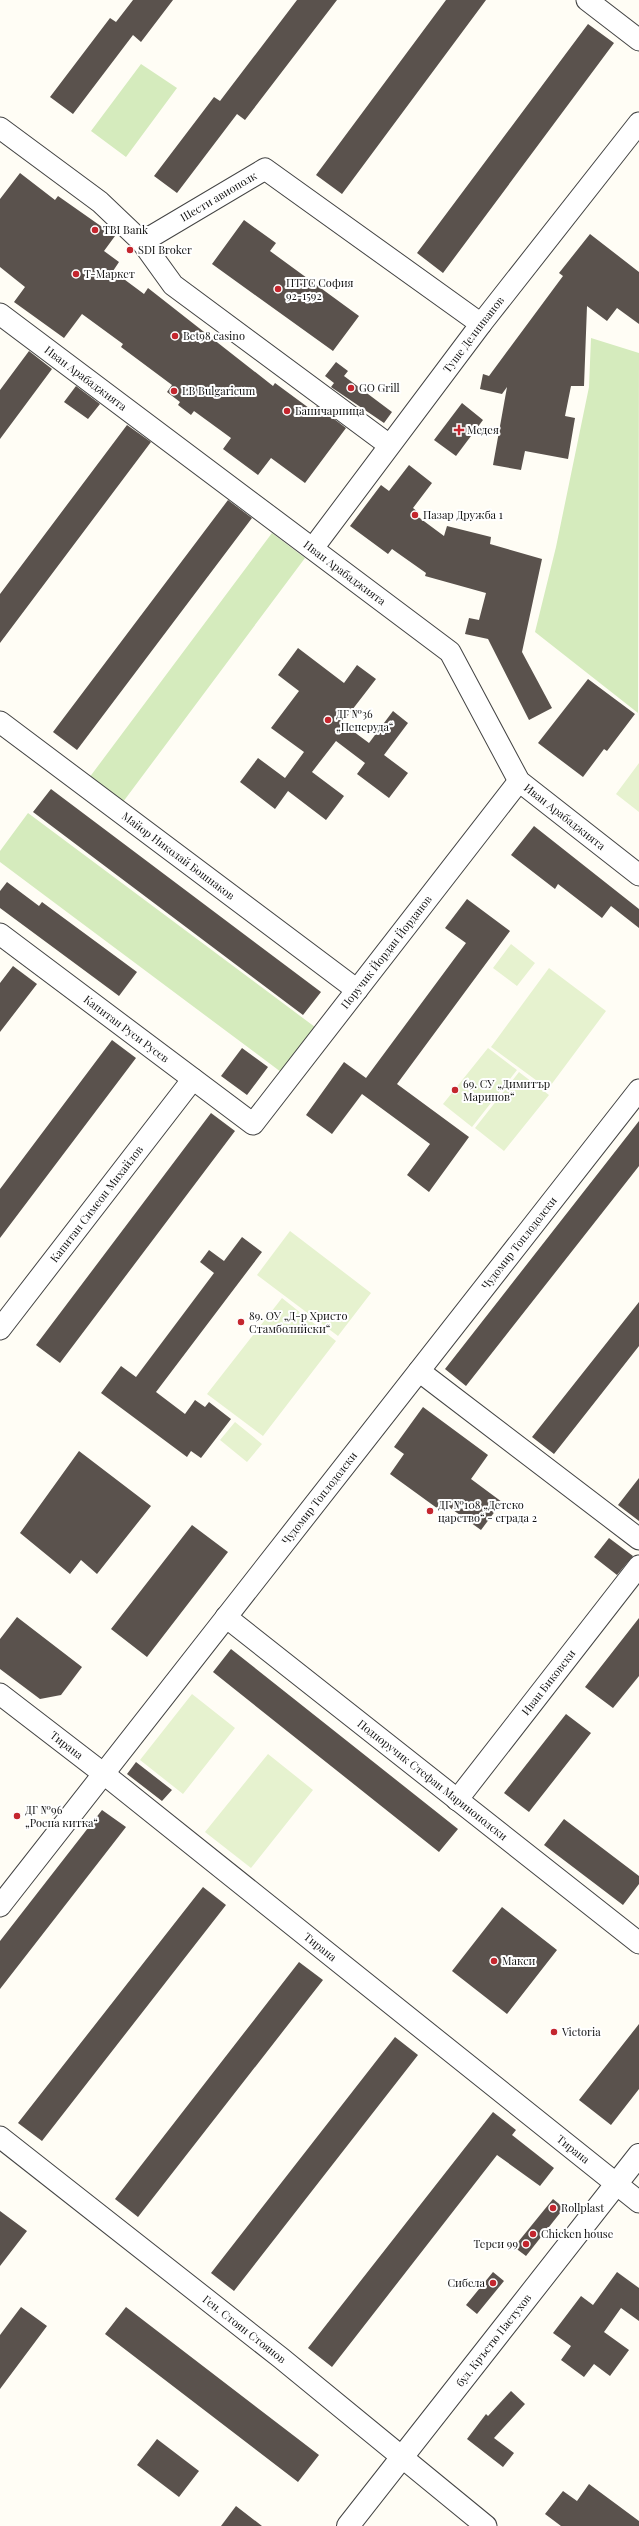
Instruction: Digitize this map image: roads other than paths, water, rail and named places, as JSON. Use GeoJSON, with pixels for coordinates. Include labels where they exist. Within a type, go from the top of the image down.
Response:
{"type":"FeatureCollection","features":[{"type":"Feature","properties":{"kind":"street"},"geometry":{"type":"LineString","coordinates":[[587,0],[639,40]]}},
{"type":"Feature","properties":{"kind":"street","name":"Туше Делииванов"},"geometry":{"type":"LineString","coordinates":[[312,548],[481,324],[639,124]]}},
{"type":"Feature","properties":{"kind":"street"},"geometry":{"type":"LineString","coordinates":[[1,131],[100,202],[142,242],[173,285],[389,445]]}},
{"type":"Feature","properties":{"kind":"street","name":"Шести авиополк"},"geometry":{"type":"LineString","coordinates":[[142,242],[265,169],[481,324]]}},
{"type":"Feature","properties":{"kind":"street","name":"Иван Арабаджията"},"geometry":{"type":"LineString","coordinates":[[0,314],[450,652],[519,781],[639,875]]}},
{"type":"Feature","properties":{"kind":"street","name":"Майор Николай Бошнаков"},"geometry":{"type":"LineString","coordinates":[[0,722],[357,990]]}},
{"type":"Feature","properties":{"kind":"street","name":"Поручик Йордан Йорданов"},"geometry":{"type":"LineString","coordinates":[[253,1124],[519,781]]}},
{"type":"Feature","properties":{"kind":"street","name":"Капитан Руси Русев"},"geometry":{"type":"LineString","coordinates":[[0,934],[253,1124]]}},
{"type":"Feature","properties":{"kind":"street","name":"Капитан Симеон Михайлов"},"geometry":{"type":"LineString","coordinates":[[0,1329],[193,1079]]}},
{"type":"Feature","properties":{"kind":"street","name":"Чудомир Топлодолски"},"geometry":{"type":"LineString","coordinates":[[0,1906],[639,1090]]}},
{"type":"Feature","properties":{"kind":"street"},"geometry":{"type":"LineString","coordinates":[[419,1371],[639,1539]]}},
{"type":"Feature","properties":{"kind":"street","name":"Иван Биковски"},"geometry":{"type":"LineString","coordinates":[[457,1800],[639,1566]]}},
{"type":"Feature","properties":{"kind":"street","name":"Подпоручик Стефан Маринополски"},"geometry":{"type":"LineString","coordinates":[[226,1617],[639,1943]]}},
{"type":"Feature","properties":{"kind":"street","name":"Тирана"},"geometry":{"type":"LineString","coordinates":[[0,1694],[104,1774],[639,2202]]}},
{"type":"Feature","properties":{"kind":"street","name":"Ген. Стоян Стоянов"},"geometry":{"type":"LineString","coordinates":[[0,2137],[403,2456],[486,2526]]}},
{"type":"Feature","properties":{"kind":"street","name":"бул. Кръстю Пастухов"},"geometry":{"type":"LineString","coordinates":[[348,2526],[617,2185],[639,2155]]}},
{"type":"Feature","properties":{"kind":"place","name":"TBI Bank"},"geometry":{"type":"Point","coordinates":[95,230]}},
{"type":"Feature","properties":{"kind":"place","name":"SDI Broker"},"geometry":{"type":"Point","coordinates":[130,250]}},
{"type":"Feature","properties":{"kind":"place","name":"Т-Маркет"},"geometry":{"type":"Point","coordinates":[76,274]}},
{"type":"Feature","properties":{"kind":"place","name":"ПТТС София 92-1592"},"geometry":{"type":"Point","coordinates":[278,289]}},
{"type":"Feature","properties":{"kind":"place","name":"Bet98 casino"},"geometry":{"type":"Point","coordinates":[175,336]}},
{"type":"Feature","properties":{"kind":"place","name":"GO Grill"},"geometry":{"type":"Point","coordinates":[351,388]}},
{"type":"Feature","properties":{"kind":"place","name":"LB Bulgaricum"},"geometry":{"type":"Point","coordinates":[174,391]}},
{"type":"Feature","properties":{"kind":"place","name":"Баничарница"},"geometry":{"type":"Point","coordinates":[287,411]}},
{"type":"Feature","properties":{"kind":"place","name":"Медея"},"geometry":{"type":"Point","coordinates":[459,430]}},
{"type":"Feature","properties":{"kind":"place","name":"Пазар Дружба 1"},"geometry":{"type":"Point","coordinates":[415,515]}},
{"type":"Feature","properties":{"kind":"place","name":"ДГ №36 „Пеперуда“"},"geometry":{"type":"Point","coordinates":[328,720]}},
{"type":"Feature","properties":{"kind":"place","name":"69. СУ „Димитър Маринов“"},"geometry":{"type":"Point","coordinates":[455,1090]}},
{"type":"Feature","properties":{"kind":"place","name":"89. ОУ „Д-р Христо Стамболийски“"},"geometry":{"type":"Point","coordinates":[241,1322]}},
{"type":"Feature","properties":{"kind":"place","name":"ДГ №108 „Детско царство“ - сграда 2"},"geometry":{"type":"Point","coordinates":[430,1511]}},
{"type":"Feature","properties":{"kind":"place","name":"ДГ №96 „Росна китка“"},"geometry":{"type":"Point","coordinates":[17,1816]}},
{"type":"Feature","properties":{"kind":"place","name":"Макси"},"geometry":{"type":"Point","coordinates":[494,1961]}},
{"type":"Feature","properties":{"kind":"place","name":"Victoria"},"geometry":{"type":"Point","coordinates":[554,2032]}},
{"type":"Feature","properties":{"kind":"place","name":"Rollplast"},"geometry":{"type":"Point","coordinates":[553,2208]}},
{"type":"Feature","properties":{"kind":"place","name":"Chicken house"},"geometry":{"type":"Point","coordinates":[533,2234]}},
{"type":"Feature","properties":{"kind":"place","name":"Терси 99"},"geometry":{"type":"Point","coordinates":[526,2244]}},
{"type":"Feature","properties":{"kind":"place","name":"Сибела"},"geometry":{"type":"Point","coordinates":[493,2283]}}]}
